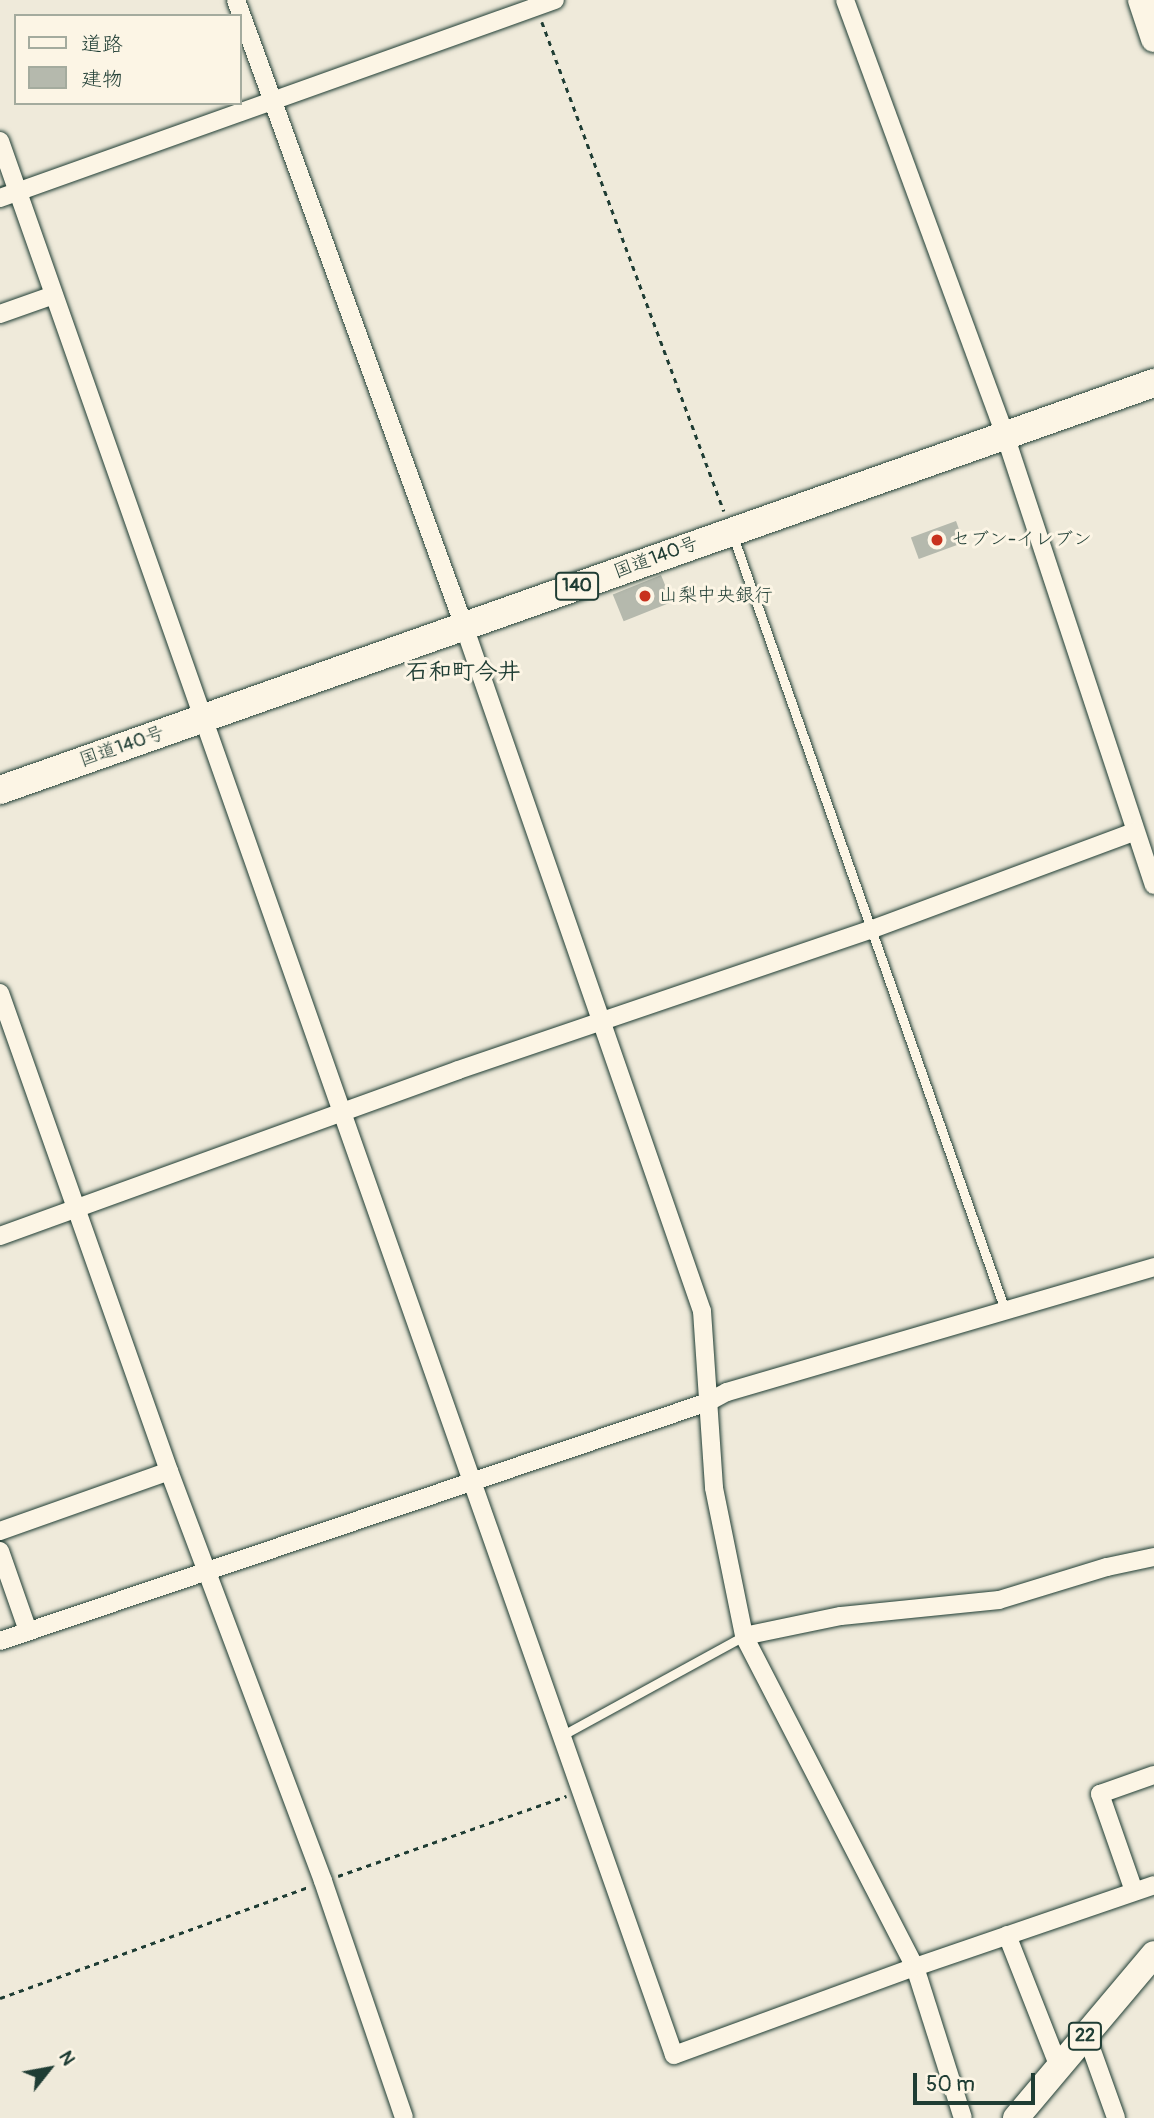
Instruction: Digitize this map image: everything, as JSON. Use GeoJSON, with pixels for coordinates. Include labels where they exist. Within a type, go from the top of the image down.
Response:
{"type":"FeatureCollection","features":[{"type":"Feature","properties":{"kind":"highway","name":"国道140号"},"geometry":{"type":"LineString","coordinates":[[0,790],[1154,383]]}},
{"type":"Feature","properties":{"kind":"main road"},"geometry":{"type":"LineString","coordinates":[[1141,0],[1154,39]]}},
{"type":"Feature","properties":{"kind":"main road","name":"22"},"geometry":{"type":"LineString","coordinates":[[1016,2118],[1154,1954]]}},
{"type":"Feature","properties":{"kind":"street"},"geometry":{"type":"LineString","coordinates":[[0,198],[555,0]]}},
{"type":"Feature","properties":{"kind":"street"},"geometry":{"type":"LineString","coordinates":[[845,0],[1005,435],[1154,885]]}},
{"type":"Feature","properties":{"kind":"street"},"geometry":{"type":"LineString","coordinates":[[242,16],[464,626],[702,1311],[714,1488],[744,1636],[915,1966],[963,2118]]}},
{"type":"Feature","properties":{"kind":"street"},"geometry":{"type":"LineString","coordinates":[[0,141],[579,1792],[674,2055],[915,1966],[1154,1885]]}},
{"type":"Feature","properties":{"kind":"street"},"geometry":{"type":"LineString","coordinates":[[0,314],[54,295]]}},
{"type":"Feature","properties":{"kind":"street"},"geometry":{"type":"LineString","coordinates":[[0,1236],[458,1070],[870,930],[1135,832]]}},
{"type":"Feature","properties":{"kind":"street"},"geometry":{"type":"LineString","coordinates":[[0,993],[169,1471],[323,1881],[404,2118]]}},
{"type":"Feature","properties":{"kind":"street"},"geometry":{"type":"LineString","coordinates":[[0,1641],[472,1483],[708,1402],[727,1392],[1154,1267]]}},
{"type":"Feature","properties":{"kind":"street"},"geometry":{"type":"LineString","coordinates":[[0,1531],[169,1471]]}},
{"type":"Feature","properties":{"kind":"street"},"geometry":{"type":"LineString","coordinates":[[0,1550],[28,1631]]}},
{"type":"Feature","properties":{"kind":"street"},"geometry":{"type":"LineString","coordinates":[[744,1636],[841,1616],[999,1600],[1107,1567],[1154,1557]]}},
{"type":"Feature","properties":{"kind":"street"},"geometry":{"type":"LineString","coordinates":[[1134,1891],[1100,1794],[1154,1775]]}},
{"type":"Feature","properties":{"kind":"street"},"geometry":{"type":"LineString","coordinates":[[1007,1935],[1059,2067]]}},
{"type":"Feature","properties":{"kind":"street"},"geometry":{"type":"LineString","coordinates":[[1086,2034],[1116,2118]]}},
{"type":"Feature","properties":{"kind":"lane"},"geometry":{"type":"LineString","coordinates":[[732,531],[1005,1310]]}},
{"type":"Feature","properties":{"kind":"lane"},"geometry":{"type":"LineString","coordinates":[[561,1736],[744,1636]]}},
{"type":"Feature","properties":{"kind":"path"},"geometry":{"type":"LineString","coordinates":[[536,7],[732,531]]}},
{"type":"Feature","properties":{"kind":"path"},"geometry":{"type":"LineString","coordinates":[[0,1998],[579,1792]]}},
{"type":"Feature","properties":{"kind":"building"},"geometry":{"type":"Polygon","coordinates":[[[956,521],[964,543],[919,559],[911,537],[956,521]]]}},
{"type":"Feature","properties":{"kind":"building"},"geometry":{"type":"Polygon","coordinates":[[[661,575],[672,602],[624,621],[613,594],[661,575]]]}},
{"type":"Feature","properties":{"kind":"place","name":"セブン-イレブン"},"geometry":{"type":"Point","coordinates":[937,540]}},
{"type":"Feature","properties":{"kind":"place","name":"山梨中央銀行"},"geometry":{"type":"Point","coordinates":[645,596]}},
{"type":"Feature","properties":{"kind":"district","name":"石和町今井"},"geometry":{"type":"Point","coordinates":[463,672]}}]}
